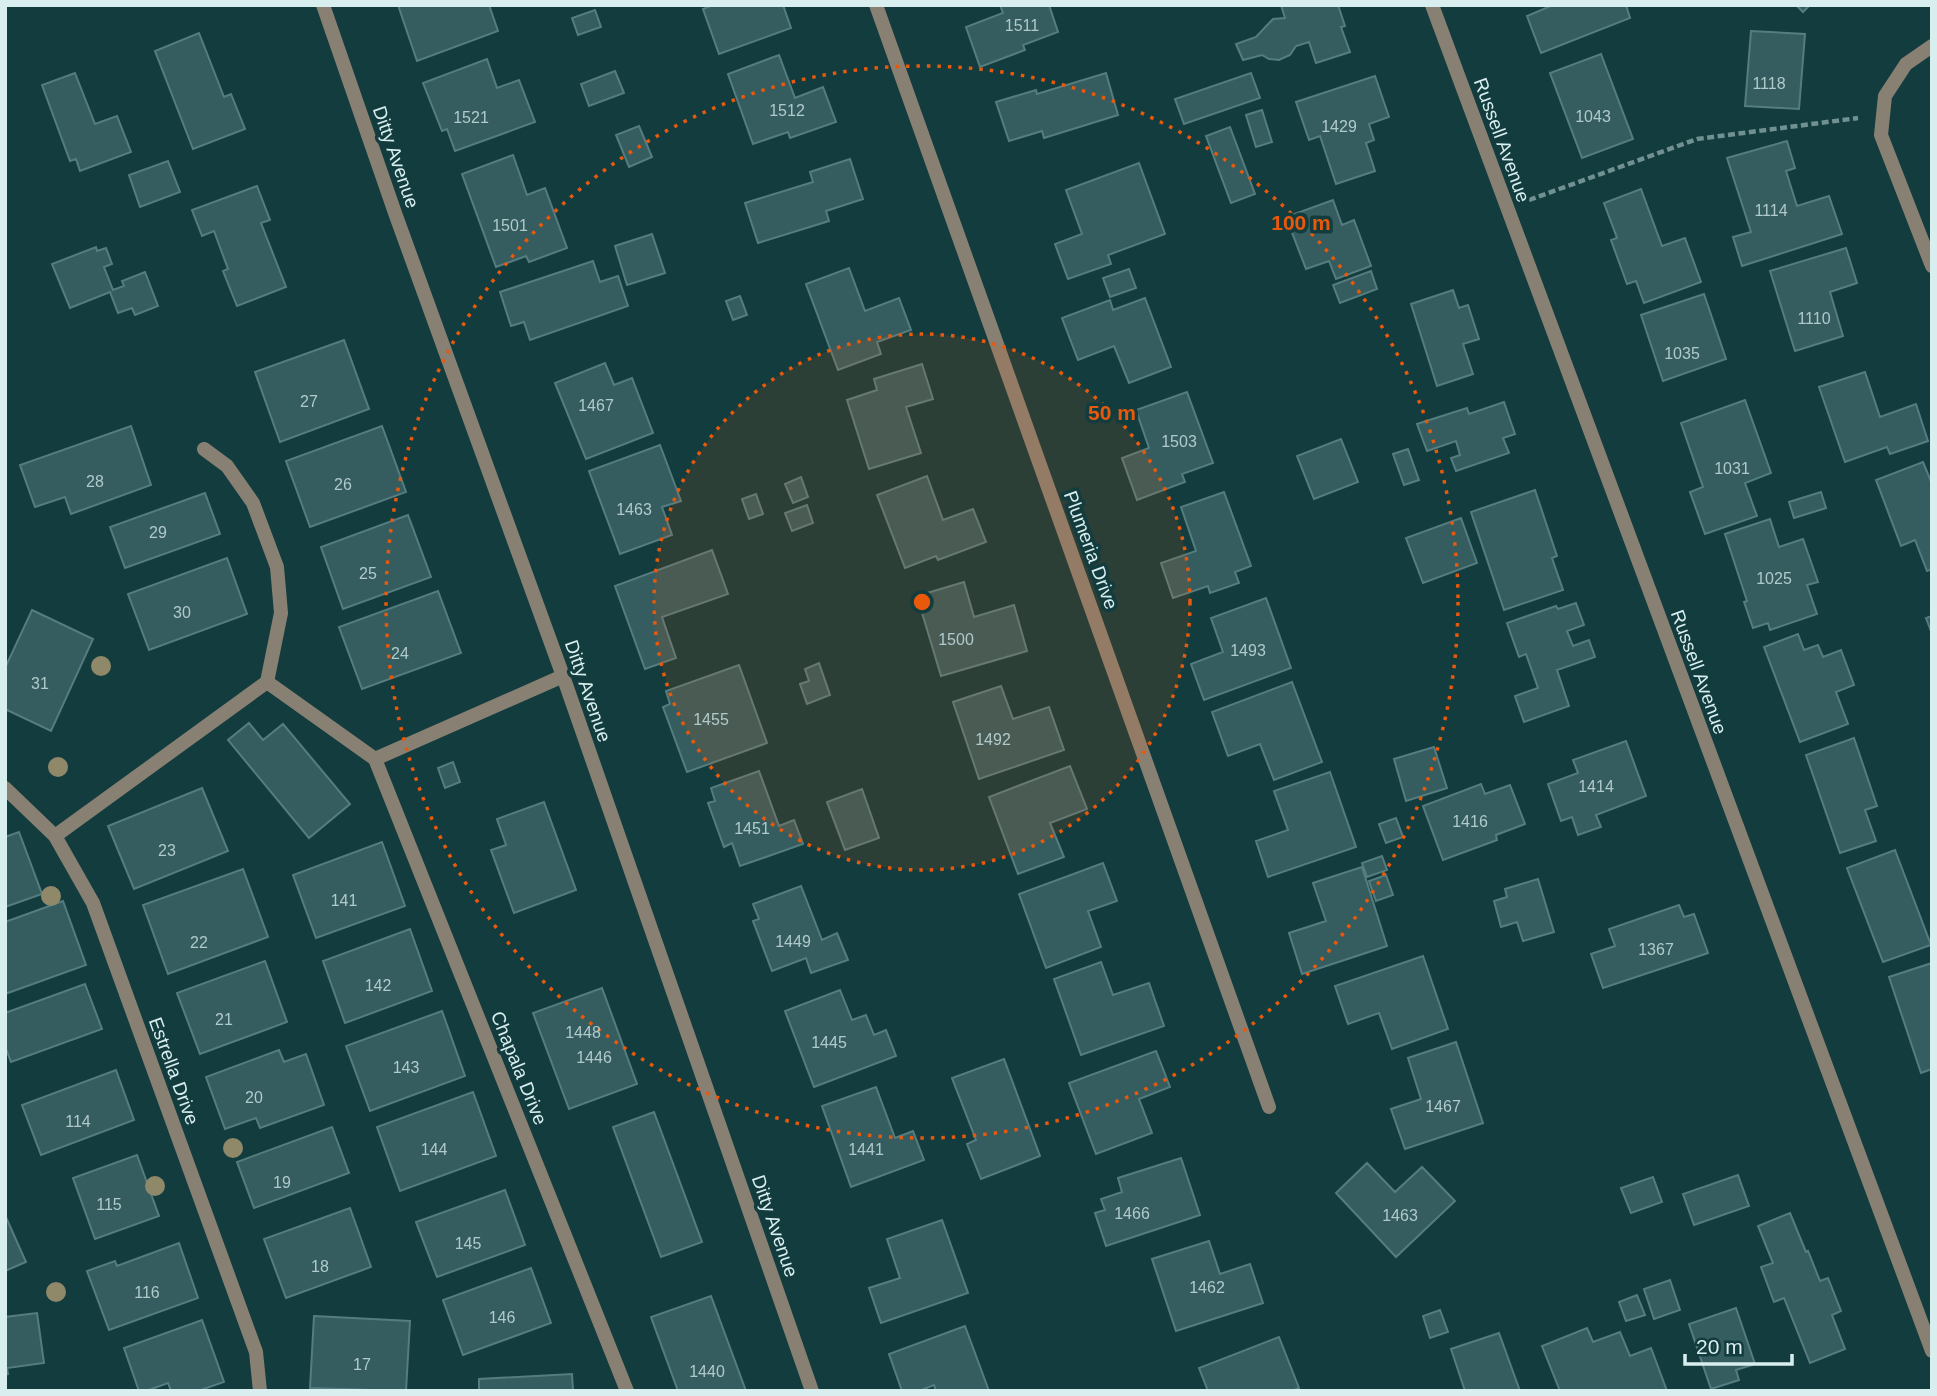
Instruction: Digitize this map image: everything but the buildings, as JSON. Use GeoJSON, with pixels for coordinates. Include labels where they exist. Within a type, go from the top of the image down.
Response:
{"type":"FeatureCollection","features":[{"type":"Feature","properties":{"kind":"street","name":"Ditty Avenue"},"geometry":{"type":"LineString","coordinates":[[323,5],[395,213],[563,676],[812,1391]]}},
{"type":"Feature","properties":{"kind":"street","name":"Plumeria Drive"},"geometry":{"type":"LineString","coordinates":[[876,5],[1269,1107]]}},
{"type":"Feature","properties":{"kind":"street","name":"Russell Avenue"},"geometry":{"type":"LineString","coordinates":[[1432,5],[1932,1351]]}},
{"type":"Feature","properties":{"kind":"street"},"geometry":{"type":"LineString","coordinates":[[1932,46],[1906,64],[1885,96],[1881,135],[1932,266]]}},
{"type":"Feature","properties":{"kind":"street"},"geometry":{"type":"LineString","coordinates":[[55,836],[267,682],[281,613],[277,567],[253,503],[227,466],[204,449]]}},
{"type":"Feature","properties":{"kind":"street"},"geometry":{"type":"LineString","coordinates":[[267,682],[375,759],[563,676]]}},
{"type":"Feature","properties":{"kind":"street","name":"Chapala Drive"},"geometry":{"type":"LineString","coordinates":[[375,759],[627,1391]]}},
{"type":"Feature","properties":{"kind":"street","name":"Estrella Drive"},"geometry":{"type":"LineString","coordinates":[[5,788],[55,836],[97,916],[256,1352],[260,1391]]}},
{"type":"Feature","properties":{"kind":"path"},"geometry":{"type":"LineString","coordinates":[[1507,208],[1697,139],[1883,114]]}}]}
